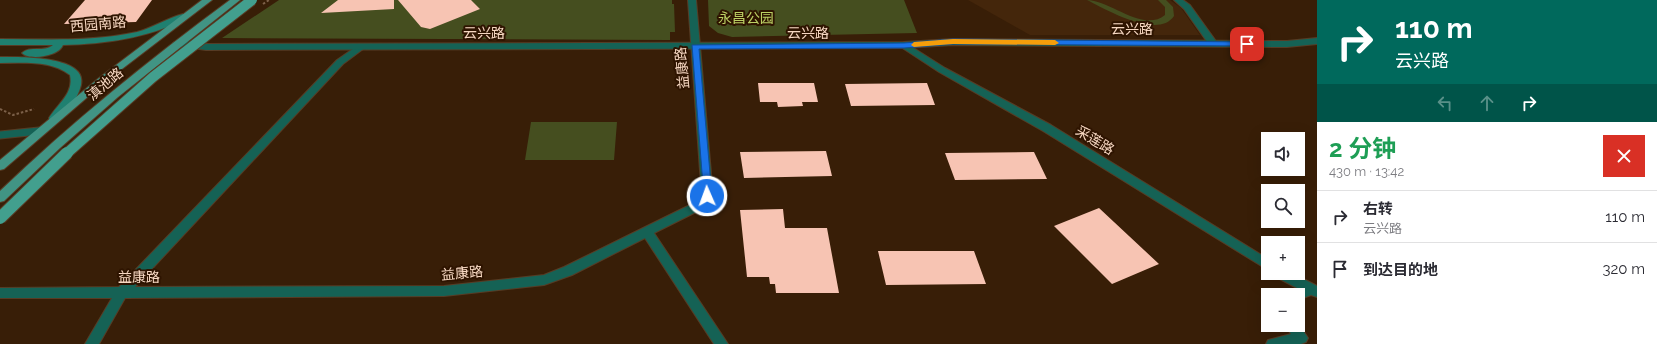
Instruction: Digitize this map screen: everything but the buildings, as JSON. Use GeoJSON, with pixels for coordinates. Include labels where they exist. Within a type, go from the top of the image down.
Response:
{"type":"FeatureCollection","features":[{"type":"Feature","properties":{"kind":"highway"},"geometry":{"type":"LineString","coordinates":[[0,218],[64,154],[110,113],[191,46],[252,0]]}},
{"type":"Feature","properties":{"kind":"main road","name":"滇池路"},"geometry":{"type":"LineString","coordinates":[[0,166],[39,131],[102,80],[208,0]]}},
{"type":"Feature","properties":{"kind":"main road","name":"滇池路"},"geometry":{"type":"LineString","coordinates":[[0,198],[81,122],[178,43],[236,0]]}},
{"type":"Feature","properties":{"kind":"main road","name":"西园南路"},"geometry":{"type":"LineString","coordinates":[[0,42],[105,39],[142,33],[165,26],[192,11]]}},
{"type":"Feature","properties":{"kind":"main road"},"geometry":{"type":"LineString","coordinates":[[0,54],[45,53],[58,46],[59,43],[55,41]]}},
{"type":"Feature","properties":{"kind":"main road"},"geometry":{"type":"LineString","coordinates":[[0,60],[50,62],[67,66],[76,73],[78,82],[74,93],[64,107],[39,131]]}},
{"type":"Feature","properties":{"kind":"street","name":"益康路"},"geometry":{"type":"LineString","coordinates":[[0,294],[444,291],[537,280],[568,271],[692,211],[704,203],[707,196],[692,0]]}},
{"type":"Feature","properties":{"kind":"street"},"geometry":{"type":"LineString","coordinates":[[1178,0],[1187,7],[1214,44]]}},
{"type":"Feature","properties":{"kind":"street","name":"云兴路"},"geometry":{"type":"LineString","coordinates":[[178,43],[206,47],[695,47],[904,46],[953,42],[1287,44],[1317,41]]}},
{"type":"Feature","properties":{"kind":"street","name":"采莲路"},"geometry":{"type":"LineString","coordinates":[[904,46],[936,67],[1047,128],[1261,261]]}},
{"type":"Feature","properties":{"kind":"street"},"geometry":{"type":"LineString","coordinates":[[92,344],[122,292],[340,62],[360,47]]}},
{"type":"Feature","properties":{"kind":"street"},"geometry":{"type":"LineString","coordinates":[[647,232],[721,344]]}},
{"type":"Feature","properties":{"kind":"street"},"geometry":{"type":"LineString","coordinates":[[1293,280],[1313,291]]}},
{"type":"Feature","properties":{"kind":"street"},"geometry":{"type":"LineString","coordinates":[[1274,344],[1301,338],[1297,332]]}},
{"type":"Feature","properties":{"kind":"lane"},"geometry":{"type":"LineString","coordinates":[[0,135],[39,131]]}},
{"type":"Feature","properties":{"kind":"path"},"geometry":{"type":"LineString","coordinates":[[0,109],[13,115],[34,109]]}},
{"type":"Feature","properties":{"kind":"shaded area"},"geometry":{"type":"Polygon","coordinates":[[[968,0],[1170,0],[1181,8],[1200,35],[1030,35],[968,0]]]}},
{"type":"Feature","properties":{"kind":"green space"},"geometry":{"type":"Polygon","coordinates":[[[279,0],[672,0],[672,4],[674,4],[675,32],[670,32],[670,40],[222,38],[279,0]]]}},
{"type":"Feature","properties":{"kind":"green space","name":"永昌公园"},"geometry":{"type":"Polygon","coordinates":[[[708,0],[904,0],[917,33],[732,37],[718,33],[709,26],[708,0]]]}},
{"type":"Feature","properties":{"kind":"green space"},"geometry":{"type":"Polygon","coordinates":[[[1087,0],[1096,1],[1137,18],[1156,20],[1165,15],[1165,7],[1158,0],[1166,0],[1173,7],[1174,16],[1166,23],[1156,25],[1144,24],[1106,10],[1087,0]]]}},
{"type":"Feature","properties":{"kind":"green space"},"geometry":{"type":"Polygon","coordinates":[[[531,122],[617,122],[614,160],[525,160],[531,122]]]}},
{"type":"Feature","properties":{"kind":"slow traffic"},"geometry":{"type":"LineString","coordinates":[[914,45],[953,42],[1055,43]]}},
{"type":"Feature","properties":{"kind":"route"},"geometry":{"type":"LineString","coordinates":[[707,196],[695,47],[904,46],[953,42],[1247,44]]}}]}
